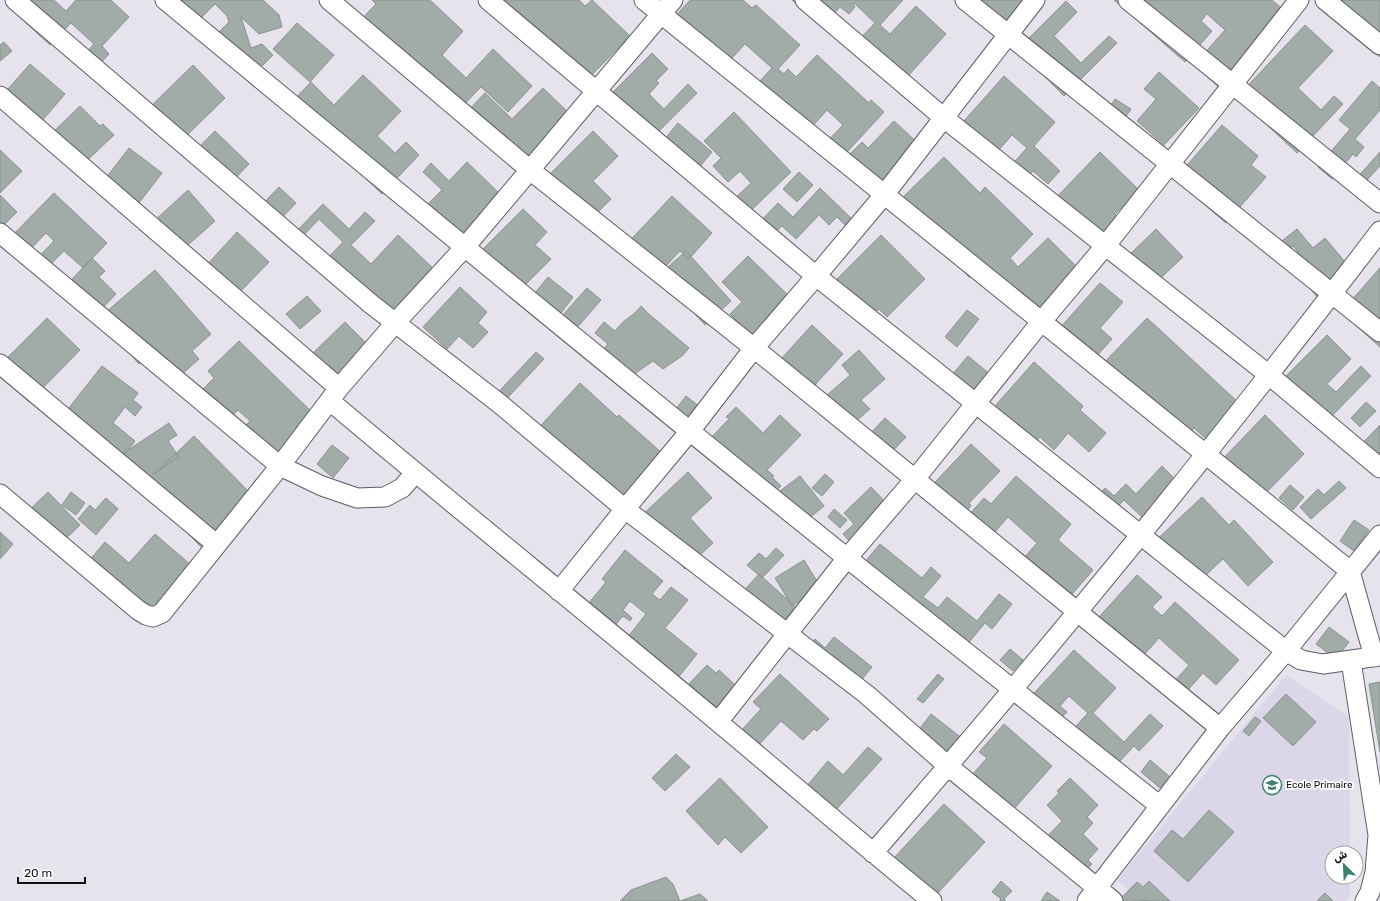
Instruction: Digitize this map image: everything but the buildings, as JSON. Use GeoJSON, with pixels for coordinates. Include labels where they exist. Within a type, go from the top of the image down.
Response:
{"type":"FeatureCollection","features":[{"type":"Feature","properties":{"kind":"street"},"geometry":{"type":"LineString","coordinates":[[15,0],[371,304],[500,404],[625,509],[866,694],[1092,894],[1113,901]]}},
{"type":"Feature","properties":{"kind":"street"},"geometry":{"type":"LineString","coordinates":[[165,0],[690,431],[847,558],[1160,806]]}},
{"type":"Feature","properties":{"kind":"street"},"geometry":{"type":"LineString","coordinates":[[329,0],[530,170],[754,348],[1220,728]]}},
{"type":"Feature","properties":{"kind":"street"},"geometry":{"type":"LineString","coordinates":[[488,0],[816,276],[1286,651],[1302,660],[1323,664],[1377,656],[1350,571],[644,0]]}},
{"type":"Feature","properties":{"kind":"street"},"geometry":{"type":"LineString","coordinates":[[0,494],[138,610],[153,617],[162,613],[280,466],[334,394],[396,322],[465,247],[673,0]]}},
{"type":"Feature","properties":{"kind":"street"},"geometry":{"type":"LineString","coordinates":[[805,0],[944,118],[1269,375],[1380,468]]}},
{"type":"Feature","properties":{"kind":"street"},"geometry":{"type":"LineString","coordinates":[[965,0],[1008,36],[1380,332]]}},
{"type":"Feature","properties":{"kind":"street"},"geometry":{"type":"LineString","coordinates":[[559,591],[690,431],[754,348],[884,195],[1036,0]]}},
{"type":"Feature","properties":{"kind":"street"},"geometry":{"type":"LineString","coordinates":[[1128,0],[1380,203]]}},
{"type":"Feature","properties":{"kind":"street"},"geometry":{"type":"LineString","coordinates":[[718,722],[847,558],[915,479],[1041,322],[1106,245],[1300,0]]}},
{"type":"Feature","properties":{"kind":"street"},"geometry":{"type":"LineString","coordinates":[[1325,0],[1380,45]]}},
{"type":"Feature","properties":{"kind":"street"},"geometry":{"type":"LineString","coordinates":[[0,96],[334,394],[415,473],[718,722],[932,901]]}},
{"type":"Feature","properties":{"kind":"street"},"geometry":{"type":"LineString","coordinates":[[873,853],[1078,612],[1206,455],[1380,231]]}},
{"type":"Feature","properties":{"kind":"street"},"geometry":{"type":"LineString","coordinates":[[0,233],[280,466],[322,486],[357,498],[385,497],[402,488],[415,473]]}},
{"type":"Feature","properties":{"kind":"street"},"geometry":{"type":"LineString","coordinates":[[0,364],[216,544]]}},
{"type":"Feature","properties":{"kind":"street"},"geometry":{"type":"LineString","coordinates":[[1092,894],[1220,728],[1286,651],[1380,535]]}},
{"type":"Feature","properties":{"kind":"street"},"geometry":{"type":"LineString","coordinates":[[1351,661],[1375,786],[1378,835],[1375,872],[1370,892],[1365,901]]}},
{"type":"Feature","properties":{"kind":"shaded area","name":"Ecole Primaire"},"geometry":{"type":"Polygon","coordinates":[[[1286,675],[1349,717],[1350,845],[1324,845],[1324,885],[1350,885],[1350,896],[1346,901],[1142,901],[1117,880],[1286,675]]]}},
{"type":"Feature","properties":{"kind":"place","name":"Ecole Primaire"},"geometry":{"type":"Point","coordinates":[1272,785]}}]}
